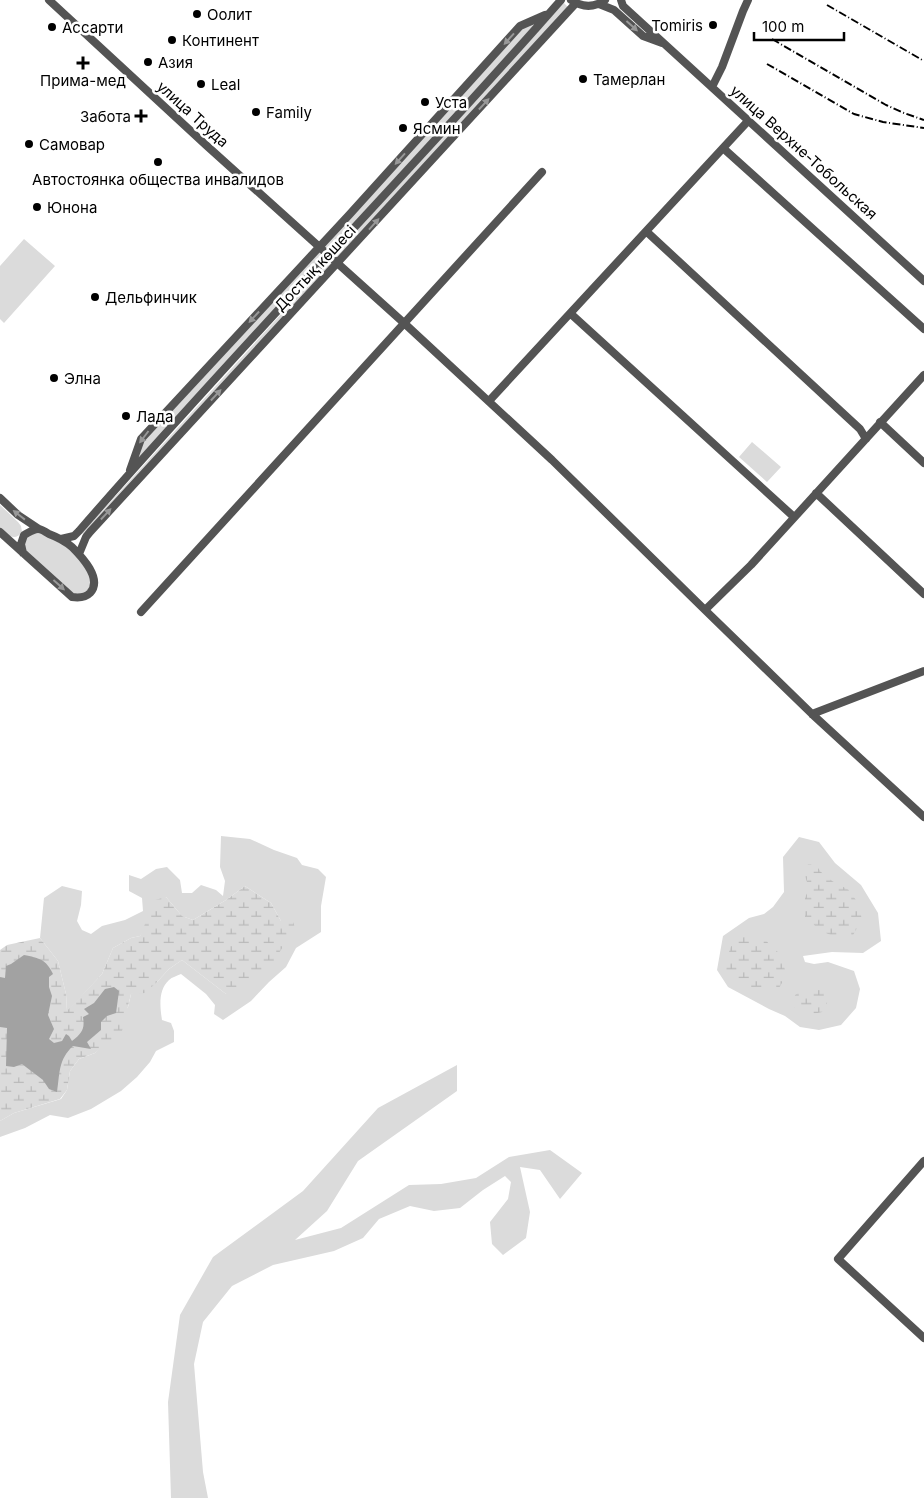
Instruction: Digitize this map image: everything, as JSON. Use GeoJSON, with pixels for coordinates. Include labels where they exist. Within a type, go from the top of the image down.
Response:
{"type":"FeatureCollection","features":[{"type":"Feature","properties":{"kind":"street","name":"улица Труда"},"geometry":{"type":"LineString","coordinates":[[49,0],[328,256],[490,401],[812,714],[924,817]]}},
{"type":"Feature","properties":{"kind":"street","name":"Достық көшесі"},"geometry":{"type":"LineString","coordinates":[[61,539],[74,536],[79,532],[291,295],[561,0]]}},
{"type":"Feature","properties":{"kind":"street","name":"улица Верхне-Тобольская"},"geometry":{"type":"LineString","coordinates":[[621,0],[623,6],[671,45],[748,121],[924,281]]}},
{"type":"Feature","properties":{"kind":"street"},"geometry":{"type":"LineString","coordinates":[[712,87],[724,53],[748,0]]}},
{"type":"Feature","properties":{"kind":"street","name":"Достық көшесі"},"geometry":{"type":"LineString","coordinates":[[80,554],[86,537],[90,532],[337,264],[574,2]]}},
{"type":"Feature","properties":{"kind":"street","name":"улица Верхне-Тобольская"},"geometry":{"type":"LineString","coordinates":[[574,2],[588,6],[602,2],[614,10],[643,36],[671,45]]}},
{"type":"Feature","properties":{"kind":"street"},"geometry":{"type":"LineString","coordinates":[[128,476],[141,439],[520,26],[550,13]]}},
{"type":"Feature","properties":{"kind":"street"},"geometry":{"type":"LineString","coordinates":[[490,401],[748,121]]}},
{"type":"Feature","properties":{"kind":"street"},"geometry":{"type":"LineString","coordinates":[[723,148],[924,329]]}},
{"type":"Feature","properties":{"kind":"street"},"geometry":{"type":"LineString","coordinates":[[141,612],[542,172]]}},
{"type":"Feature","properties":{"kind":"street"},"geometry":{"type":"LineString","coordinates":[[647,232],[860,429],[866,439]]}},
{"type":"Feature","properties":{"kind":"street"},"geometry":{"type":"LineString","coordinates":[[571,314],[794,517]]}},
{"type":"Feature","properties":{"kind":"street"},"geometry":{"type":"LineString","coordinates":[[705,610],[751,565],[924,375]]}},
{"type":"Feature","properties":{"kind":"street"},"geometry":{"type":"LineString","coordinates":[[880,422],[924,463]]}},
{"type":"Feature","properties":{"kind":"street"},"geometry":{"type":"LineString","coordinates":[[816,493],[924,594]]}},
{"type":"Feature","properties":{"kind":"street"},"geometry":{"type":"LineString","coordinates":[[0,498],[18,515],[39,529],[61,539],[80,554],[94,580],[92,591],[80,598],[72,597],[0,532]]}},
{"type":"Feature","properties":{"kind":"street"},"geometry":{"type":"LineString","coordinates":[[22,553],[21,544],[24,535],[32,530],[39,529]]}},
{"type":"Feature","properties":{"kind":"street"},"geometry":{"type":"LineString","coordinates":[[812,714],[924,671]]}},
{"type":"Feature","properties":{"kind":"street"},"geometry":{"type":"LineString","coordinates":[[924,1161],[838,1258],[924,1338]]}},
{"type":"Feature","properties":{"kind":"green space"},"geometry":{"type":"Polygon","coordinates":[[[564,3],[570,9],[85,536],[82,533],[564,3]]]}},
{"type":"Feature","properties":{"kind":"green space"},"geometry":{"type":"Polygon","coordinates":[[[538,21],[138,460],[143,441],[523,28],[538,21]]]}},
{"type":"Feature","properties":{"kind":"green space"},"geometry":{"type":"Polygon","coordinates":[[[24,239],[55,266],[4,323],[0,319],[0,266],[24,239]]]}},
{"type":"Feature","properties":{"kind":"green space"},"geometry":{"type":"Polygon","coordinates":[[[752,442],[781,467],[767,482],[739,457],[752,442]]]}},
{"type":"Feature","properties":{"kind":"green space"},"geometry":{"type":"Polygon","coordinates":[[[0,505],[21,526],[22,532],[17,537],[5,533],[0,528],[0,505]]]}},
{"type":"Feature","properties":{"kind":"green space"},"geometry":{"type":"Polygon","coordinates":[[[38,532],[62,542],[77,554],[85,566],[92,583],[85,594],[73,594],[26,551],[24,542],[26,537],[38,532]]]}},
{"type":"Feature","properties":{"kind":"green space"},"geometry":{"type":"Polygon","coordinates":[[[221,836],[250,839],[297,858],[302,865],[318,869],[326,877],[321,906],[321,932],[296,948],[286,967],[251,1001],[223,1020],[214,1014],[215,1005],[206,994],[181,974],[172,978],[165,984],[160,1004],[162,1020],[171,1023],[174,1031],[174,1042],[156,1051],[150,1062],[137,1077],[121,1091],[91,1109],[68,1118],[50,1115],[25,1128],[0,1137],[0,1121],[14,1113],[61,1099],[67,1090],[70,1071],[79,1059],[95,1053],[103,1045],[128,1007],[131,994],[157,982],[169,969],[182,960],[226,994],[281,921],[271,903],[245,886],[193,920],[182,916],[166,897],[140,936],[131,938],[113,948],[102,974],[67,1012],[66,994],[58,961],[40,938],[44,898],[62,886],[82,891],[77,921],[82,930],[91,934],[102,926],[125,920],[143,911],[142,898],[129,891],[129,875],[141,879],[156,869],[167,867],[180,880],[182,893],[192,893],[201,885],[216,890],[223,896],[225,881],[220,867],[221,836]]]}},
{"type":"Feature","properties":{"kind":"green space"},"geometry":{"type":"Polygon","coordinates":[[[799,837],[819,842],[835,863],[861,885],[878,913],[881,941],[863,953],[832,952],[803,956],[805,962],[814,964],[828,962],[854,971],[860,989],[856,1008],[841,1025],[819,1030],[800,1027],[785,1016],[728,987],[717,970],[723,936],[749,918],[764,914],[773,907],[784,892],[783,857],[799,837]]]}},
{"type":"Feature","properties":{"kind":"green space"},"geometry":{"type":"Polygon","coordinates":[[[808,864],[815,864],[832,881],[849,890],[860,906],[862,919],[852,937],[826,933],[805,917],[805,898],[809,888],[804,873],[808,864]]]}},
{"type":"Feature","properties":{"kind":"green space"},"geometry":{"type":"Polygon","coordinates":[[[245,886],[271,903],[281,921],[292,919],[295,928],[268,970],[236,992],[226,994],[182,960],[169,969],[145,993],[131,994],[122,1031],[95,1053],[79,1059],[70,1071],[67,1090],[60,1099],[14,1113],[0,1121],[0,950],[7,945],[40,938],[58,961],[66,994],[67,1011],[102,974],[113,948],[131,938],[140,936],[155,900],[166,897],[182,916],[193,920],[245,886]]]}},
{"type":"Feature","properties":{"kind":"green space"},"geometry":{"type":"Polygon","coordinates":[[[747,935],[763,936],[771,947],[782,955],[786,976],[779,988],[764,989],[751,987],[726,977],[727,958],[733,940],[747,935]]]}},
{"type":"Feature","properties":{"kind":"green space"},"geometry":{"type":"Polygon","coordinates":[[[802,990],[824,990],[830,994],[822,1012],[808,1015],[794,1007],[795,995],[802,990]]]}},
{"type":"Feature","properties":{"kind":"green space"},"geometry":{"type":"Polygon","coordinates":[[[457,1065],[457,1091],[358,1161],[327,1211],[295,1240],[341,1228],[409,1185],[441,1184],[476,1178],[509,1157],[550,1150],[582,1173],[560,1199],[540,1170],[520,1167],[530,1212],[526,1238],[503,1255],[492,1244],[490,1222],[508,1199],[511,1182],[505,1176],[460,1208],[434,1211],[410,1206],[379,1219],[363,1238],[334,1251],[273,1265],[232,1286],[203,1322],[194,1364],[203,1472],[208,1498],[171,1498],[168,1402],[180,1315],[213,1257],[303,1191],[378,1108],[457,1065]]]}},
{"type":"Feature","properties":{"kind":"shaded area"},"geometry":{"type":"Polygon","coordinates":[[[24,955],[45,962],[53,974],[49,977],[49,987],[52,996],[48,1015],[54,1029],[49,1039],[54,1043],[62,1041],[66,1034],[72,1041],[78,1036],[84,1025],[83,1017],[89,1014],[84,1009],[94,1003],[105,989],[114,987],[119,991],[116,1013],[107,1016],[101,1022],[101,1030],[87,1042],[91,1049],[73,1046],[68,1051],[62,1062],[57,1092],[49,1089],[43,1080],[22,1064],[14,1067],[6,1066],[7,1028],[0,1027],[0,977],[5,978],[6,966],[24,955]]]}},
{"type":"Feature","properties":{"kind":"railway"},"geometry":{"type":"LineString","coordinates":[[827,5],[924,61]]}},
{"type":"Feature","properties":{"kind":"railway"},"geometry":{"type":"LineString","coordinates":[[772,39],[886,105],[924,120]]}},
{"type":"Feature","properties":{"kind":"railway"},"geometry":{"type":"LineString","coordinates":[[767,64],[854,114],[883,122],[924,128]]}},
{"type":"Feature","properties":{"kind":"place","name":"Оолит"},"geometry":{"type":"Point","coordinates":[197,14]}},
{"type":"Feature","properties":{"kind":"place","name":"Tomiris"},"geometry":{"type":"Point","coordinates":[713,25]}},
{"type":"Feature","properties":{"kind":"place","name":"Ассарти"},"geometry":{"type":"Point","coordinates":[52,27]}},
{"type":"Feature","properties":{"kind":"place","name":"Континент"},"geometry":{"type":"Point","coordinates":[172,40]}},
{"type":"Feature","properties":{"kind":"place","name":"Азия"},"geometry":{"type":"Point","coordinates":[148,62]}},
{"type":"Feature","properties":{"kind":"place","name":"Прима-мед"},"geometry":{"type":"Point","coordinates":[83,63]}},
{"type":"Feature","properties":{"kind":"place","name":"Тамерлан"},"geometry":{"type":"Point","coordinates":[583,79]}},
{"type":"Feature","properties":{"kind":"place","name":"Leal"},"geometry":{"type":"Point","coordinates":[201,84]}},
{"type":"Feature","properties":{"kind":"place","name":"Уста"},"geometry":{"type":"Point","coordinates":[425,102]}},
{"type":"Feature","properties":{"kind":"place","name":"Family"},"geometry":{"type":"Point","coordinates":[256,112]}},
{"type":"Feature","properties":{"kind":"place","name":"Забота"},"geometry":{"type":"Point","coordinates":[141,116]}},
{"type":"Feature","properties":{"kind":"place","name":"Ясмин"},"geometry":{"type":"Point","coordinates":[403,128]}},
{"type":"Feature","properties":{"kind":"place","name":"Самовар"},"geometry":{"type":"Point","coordinates":[29,144]}},
{"type":"Feature","properties":{"kind":"place","name":"Автостоянка общества инвалидов"},"geometry":{"type":"Point","coordinates":[158,162]}},
{"type":"Feature","properties":{"kind":"place","name":"Юнона"},"geometry":{"type":"Point","coordinates":[37,207]}},
{"type":"Feature","properties":{"kind":"place","name":"Дельфинчик"},"geometry":{"type":"Point","coordinates":[95,297]}},
{"type":"Feature","properties":{"kind":"place","name":"Элна"},"geometry":{"type":"Point","coordinates":[54,378]}},
{"type":"Feature","properties":{"kind":"place","name":"Лада"},"geometry":{"type":"Point","coordinates":[126,416]}}]}
